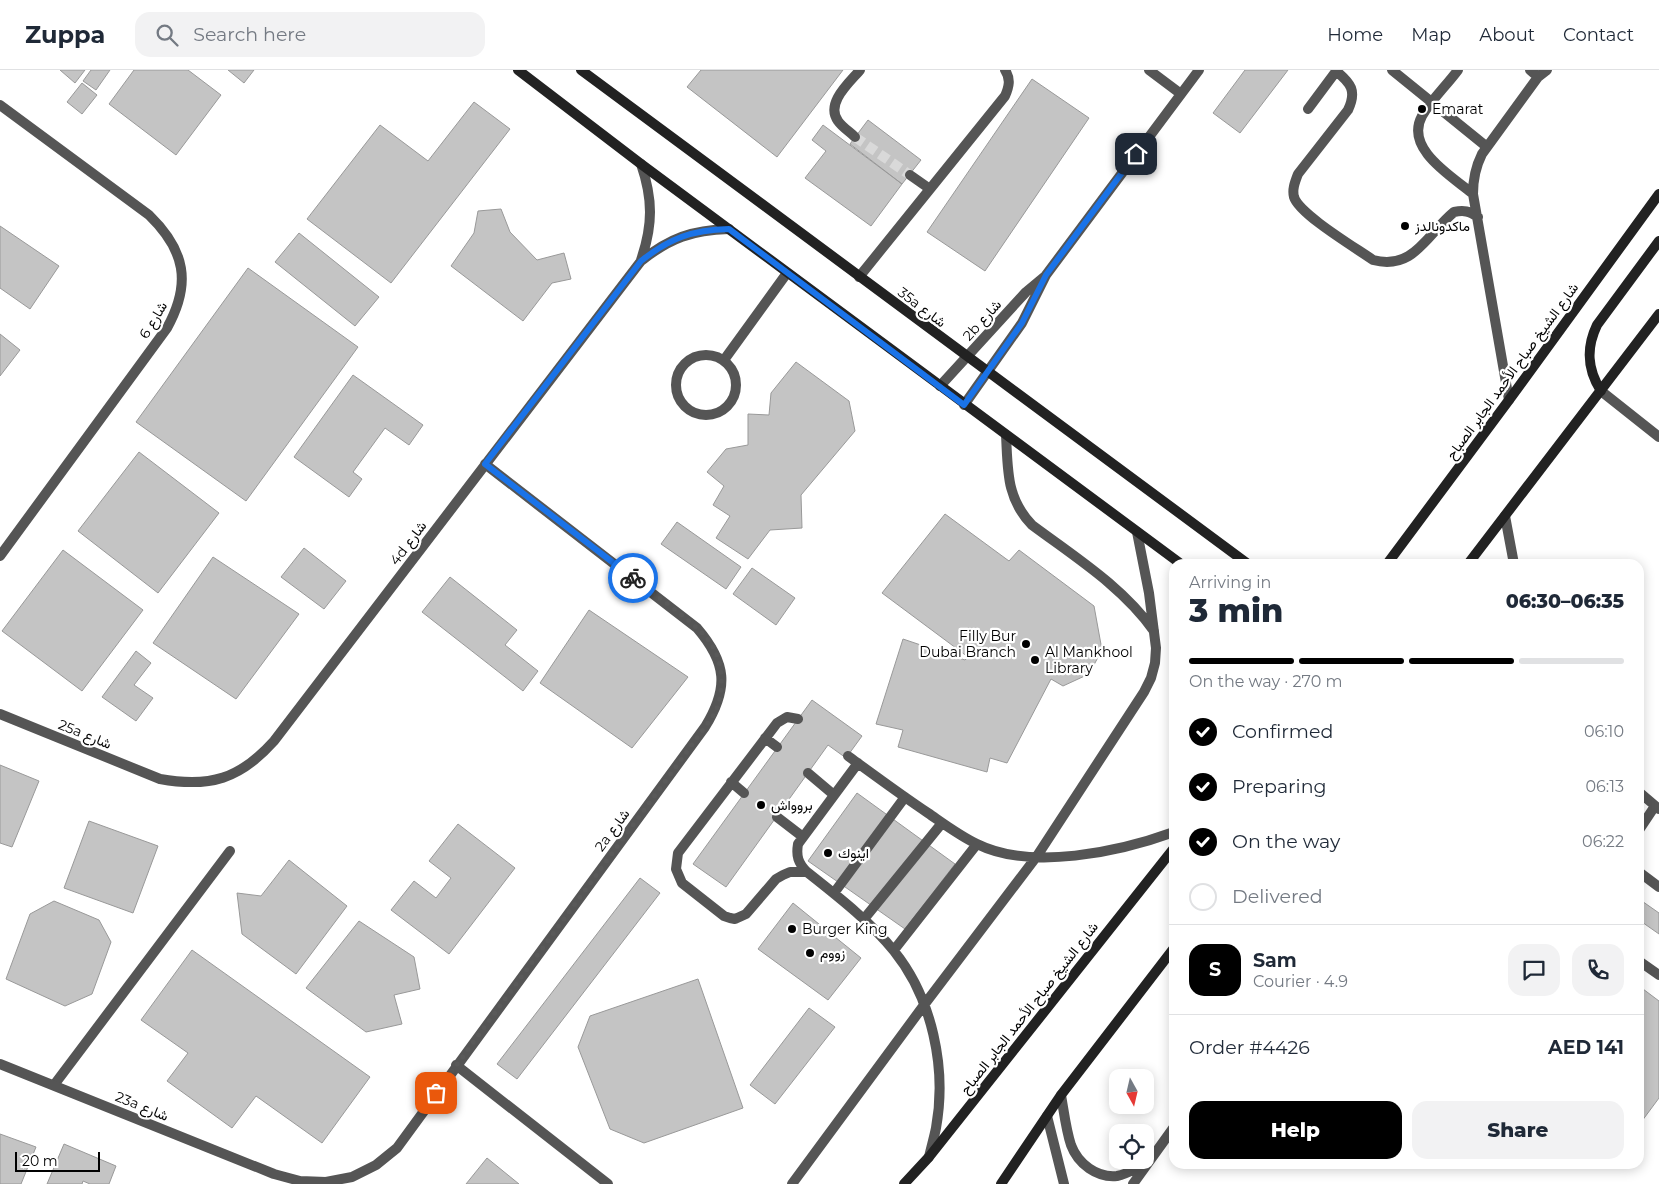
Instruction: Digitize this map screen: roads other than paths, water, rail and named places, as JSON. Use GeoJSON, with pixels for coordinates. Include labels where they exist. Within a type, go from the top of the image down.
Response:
{"type":"FeatureCollection","features":[{"type":"Feature","properties":{"kind":"main road"},"geometry":{"type":"LineString","coordinates":[[518,70],[964,405],[1174,559]]}},
{"type":"Feature","properties":{"kind":"main road","name":"35a شارع"},"geometry":{"type":"LineString","coordinates":[[580,70],[967,358],[1243,559]]}},
{"type":"Feature","properties":{"kind":"main road","name":"شارع الشيخ صباح الأحمد الجابر الصباح"},"geometry":{"type":"LineString","coordinates":[[1390,559],[1659,194]]}},
{"type":"Feature","properties":{"kind":"main road"},"geometry":{"type":"LineString","coordinates":[[1601,391],[1591,372],[1589,360],[1592,336],[1659,241]]}},
{"type":"Feature","properties":{"kind":"main road"},"geometry":{"type":"LineString","coordinates":[[1472,559],[1659,314]]}},
{"type":"Feature","properties":{"kind":"main road","name":"شارع الشيخ صباح الأحمد الجابر الصباح"},"geometry":{"type":"LineString","coordinates":[[904,1184],[929,1157],[1169,854]]}},
{"type":"Feature","properties":{"kind":"main road"},"geometry":{"type":"LineString","coordinates":[[1001,1184],[1061,1095],[1169,955]]}},
{"type":"Feature","properties":{"kind":"street"},"geometry":{"type":"LineString","coordinates":[[856,137],[837,120],[835,104],[838,96],[860,70]]}},
{"type":"Feature","properties":{"kind":"street"},"geometry":{"type":"LineString","coordinates":[[859,277],[1005,96],[1009,80],[1005,70]]}},
{"type":"Feature","properties":{"kind":"street"},"geometry":{"type":"LineString","coordinates":[[1149,70],[1182,94]]}},
{"type":"Feature","properties":{"kind":"street","name":"2b شارع"},"geometry":{"type":"LineString","coordinates":[[964,405],[1028,314],[1046,275],[1199,70]]}},
{"type":"Feature","properties":{"kind":"street"},"geometry":{"type":"LineString","coordinates":[[1308,109],[1337,70],[1351,87],[1351,103],[1348,110],[1298,174],[1293,189],[1294,198],[1303,211],[1373,260],[1384,263],[1396,262],[1407,258],[1454,212],[1462,210],[1471,212],[1478,217]]}},
{"type":"Feature","properties":{"kind":"street"},"geometry":{"type":"LineString","coordinates":[[1392,70],[1487,147]]}},
{"type":"Feature","properties":{"kind":"street"},"geometry":{"type":"LineString","coordinates":[[1458,70],[1422,117],[1419,138],[1423,149],[1430,158],[1473,194]]}},
{"type":"Feature","properties":{"kind":"street"},"geometry":{"type":"LineString","coordinates":[[1509,400],[1473,194],[1476,167],[1487,147],[1538,72]]}},
{"type":"Feature","properties":{"kind":"street","name":"شارع 6"},"geometry":{"type":"LineString","coordinates":[[0,105],[149,215],[164,230],[177,254],[181,268],[182,289],[177,309],[168,328],[0,556]]}},
{"type":"Feature","properties":{"kind":"street","name":"4d شارع"},"geometry":{"type":"LineString","coordinates":[[641,164],[650,202],[647,242],[641,261]]}},
{"type":"Feature","properties":{"kind":"street"},"geometry":{"type":"LineString","coordinates":[[910,175],[930,189]]}},
{"type":"Feature","properties":{"kind":"street","name":"4d شارع"},"geometry":{"type":"LineString","coordinates":[[160,779],[181,783],[203,783],[223,778],[242,770],[260,757],[641,261],[673,239],[691,233],[729,229]]}},
{"type":"Feature","properties":{"kind":"street"},"geometry":{"type":"LineString","coordinates":[[724,360],[787,273]]}},
{"type":"Feature","properties":{"kind":"street","name":"2b شارع"},"geometry":{"type":"LineString","coordinates":[[940,386],[1026,292],[1046,275]]}},
{"type":"Feature","properties":{"kind":"street"},"geometry":{"type":"LineString","coordinates":[[702,355],[714,355],[724,360],[733,370],[736,381],[736,393],[730,404],[721,411],[710,415],[698,415],[687,410],[679,400],[675,389],[676,377],[682,366],[691,358],[702,355]]}},
{"type":"Feature","properties":{"kind":"street"},"geometry":{"type":"LineString","coordinates":[[1601,391],[1659,437]]}},
{"type":"Feature","properties":{"kind":"street"},"geometry":{"type":"LineString","coordinates":[[1006,435],[1010,489],[1022,515],[1122,594],[1154,632]]}},
{"type":"Feature","properties":{"kind":"street","name":"2a شارع"},"geometry":{"type":"LineString","coordinates":[[274,1174],[300,1181],[326,1182],[352,1176],[376,1165],[397,1148],[717,709],[722,687],[720,665],[712,645],[697,628],[485,464]]}},
{"type":"Feature","properties":{"kind":"street"},"geometry":{"type":"LineString","coordinates":[[1505,516],[1513,559]]}},
{"type":"Feature","properties":{"kind":"street"},"geometry":{"type":"LineString","coordinates":[[792,1184],[924,1004],[1037,856],[1144,692],[1155,663],[1156,648],[1149,593],[1137,532]]}},
{"type":"Feature","properties":{"kind":"street","name":"25a شارع"},"geometry":{"type":"LineString","coordinates":[[0,714],[160,779]]}},
{"type":"Feature","properties":{"kind":"street"},"geometry":{"type":"LineString","coordinates":[[798,719],[787,717],[781,719],[765,738],[678,853],[676,869],[682,883],[724,916],[736,919],[746,914],[776,879],[790,872],[807,872]]}},
{"type":"Feature","properties":{"kind":"street"},"geometry":{"type":"LineString","coordinates":[[765,738],[777,748]]}},
{"type":"Feature","properties":{"kind":"street"},"geometry":{"type":"LineString","coordinates":[[848,756],[942,823],[977,844],[1006,853],[1062,857],[1138,845],[1169,834]]}},
{"type":"Feature","properties":{"kind":"street"},"geometry":{"type":"LineString","coordinates":[[858,764],[798,844],[797,852],[801,866],[864,920],[894,950],[907,970],[924,1004],[938,1065],[939,1096],[936,1127],[929,1157]]}},
{"type":"Feature","properties":{"kind":"street"},"geometry":{"type":"LineString","coordinates":[[808,773],[834,795]]}},
{"type":"Feature","properties":{"kind":"street"},"geometry":{"type":"LineString","coordinates":[[731,782],[744,793]]}},
{"type":"Feature","properties":{"kind":"street"},"geometry":{"type":"LineString","coordinates":[[1644,796],[1657,807],[1644,824]]}},
{"type":"Feature","properties":{"kind":"street"},"geometry":{"type":"LineString","coordinates":[[834,893],[905,797]]}},
{"type":"Feature","properties":{"kind":"street"},"geometry":{"type":"LineString","coordinates":[[777,817],[803,837]]}},
{"type":"Feature","properties":{"kind":"street"},"geometry":{"type":"LineString","coordinates":[[864,920],[942,823]]}},
{"type":"Feature","properties":{"kind":"street"},"geometry":{"type":"LineString","coordinates":[[894,950],[977,844]]}},
{"type":"Feature","properties":{"kind":"street"},"geometry":{"type":"LineString","coordinates":[[54,1085],[230,851]]}},
{"type":"Feature","properties":{"kind":"street"},"geometry":{"type":"LineString","coordinates":[[1644,876],[1659,887]]}},
{"type":"Feature","properties":{"kind":"street"},"geometry":{"type":"LineString","coordinates":[[1644,964],[1659,975]]}},
{"type":"Feature","properties":{"kind":"street","name":"23a شارع"},"geometry":{"type":"LineString","coordinates":[[0,1064],[274,1174]]}},
{"type":"Feature","properties":{"kind":"street"},"geometry":{"type":"LineString","coordinates":[[456,1065],[608,1184]]}},
{"type":"Feature","properties":{"kind":"street"},"geometry":{"type":"LineString","coordinates":[[1061,1095],[1072,1146],[1078,1159],[1088,1169],[1102,1175],[1117,1176],[1137,1169]]}},
{"type":"Feature","properties":{"kind":"street"},"geometry":{"type":"LineString","coordinates":[[1047,1116],[1064,1184]]}},
{"type":"Feature","properties":{"kind":"street"},"geometry":{"type":"LineString","coordinates":[[1154,1153],[1169,1134]]}},
{"type":"Feature","properties":{"kind":"street"},"geometry":{"type":"LineString","coordinates":[[1132,1184],[1142,1169]]}},
{"type":"Feature","properties":{"kind":"tunnel"},"geometry":{"type":"LineString","coordinates":[[855,137],[910,175]]}},
{"type":"Feature","properties":{"kind":"place","name":"Emarat"},"geometry":{"type":"Point","coordinates":[1422,109]}},
{"type":"Feature","properties":{"kind":"place","name":"ماكدونالدز"},"geometry":{"type":"Point","coordinates":[1405,226]}},
{"type":"Feature","properties":{"kind":"place","name":"Filly Bur Dubai Branch"},"geometry":{"type":"Point","coordinates":[1026,644]}},
{"type":"Feature","properties":{"kind":"place","name":"Al Mankhool Library"},"geometry":{"type":"Point","coordinates":[1035,660]}},
{"type":"Feature","properties":{"kind":"place","name":"بروواش"},"geometry":{"type":"Point","coordinates":[761,805]}},
{"type":"Feature","properties":{"kind":"place","name":"اينوك"},"geometry":{"type":"Point","coordinates":[828,853]}},
{"type":"Feature","properties":{"kind":"place","name":"Burger King"},"geometry":{"type":"Point","coordinates":[792,929]}},
{"type":"Feature","properties":{"kind":"place","name":"زووم"},"geometry":{"type":"Point","coordinates":[810,953]}}]}
